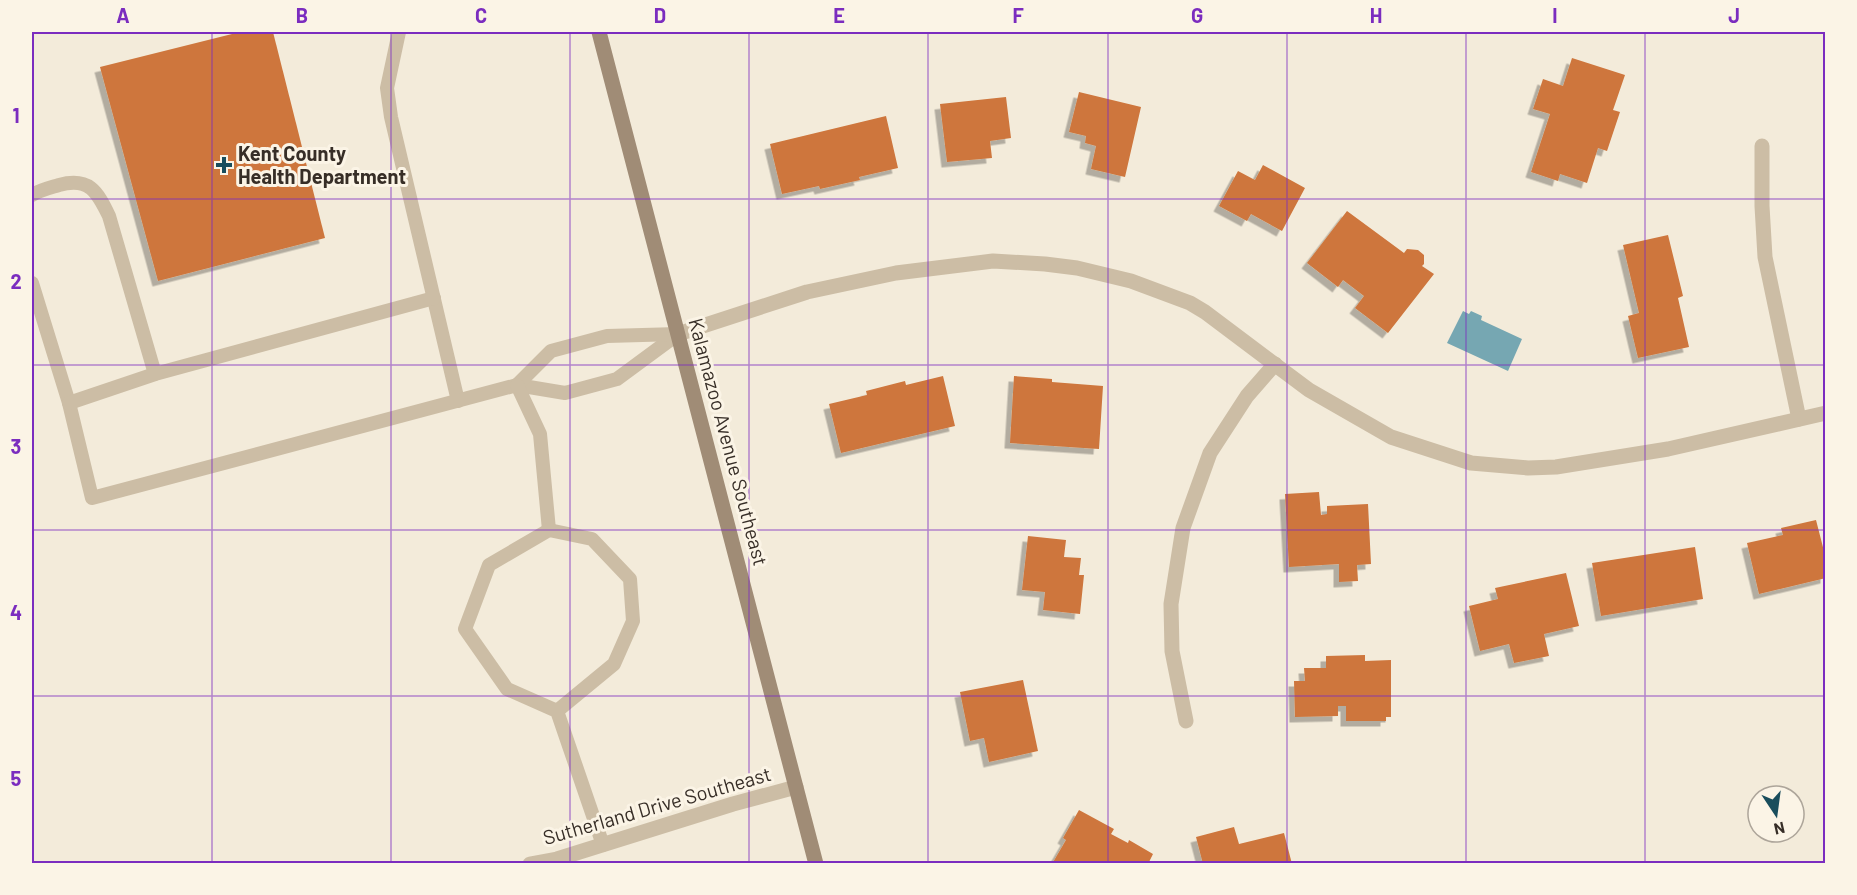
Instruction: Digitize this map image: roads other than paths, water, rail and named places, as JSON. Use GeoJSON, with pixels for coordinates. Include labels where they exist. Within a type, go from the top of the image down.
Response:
{"type":"FeatureCollection","features":[{"type":"Feature","properties":{"kind":"main road","name":"Kalamazoo Avenue Southeast"},"geometry":{"type":"LineString","coordinates":[[599,32],[816,864]]}},
{"type":"Feature","properties":{"kind":"street"},"geometry":{"type":"LineString","coordinates":[[1762,146],[1765,257],[1799,419]]}},
{"type":"Feature","properties":{"kind":"street"},"geometry":{"type":"LineString","coordinates":[[678,334],[807,291],[896,273],[993,261],[1045,264],[1077,268],[1131,281],[1190,303],[1309,390],[1391,437],[1471,463],[1528,468],[1556,467],[1668,449],[1826,413]]}},
{"type":"Feature","properties":{"kind":"street"},"geometry":{"type":"LineString","coordinates":[[1186,721],[1172,651],[1171,604],[1183,528],[1210,453],[1247,396],[1275,364]]}},
{"type":"Feature","properties":{"kind":"street","name":"Sutherland Drive Southeast"},"geometry":{"type":"LineString","coordinates":[[530,864],[557,859],[796,787]]}},
{"type":"Feature","properties":{"kind":"lane"},"geometry":{"type":"LineString","coordinates":[[399,32],[387,88],[391,117],[458,401]]}},
{"type":"Feature","properties":{"kind":"lane"},"geometry":{"type":"LineString","coordinates":[[32,195],[74,181],[89,186],[99,195],[109,216],[154,374]]}},
{"type":"Feature","properties":{"kind":"lane"},"geometry":{"type":"LineString","coordinates":[[32,283],[69,403],[92,498],[517,385],[565,393],[617,379],[678,334]]}},
{"type":"Feature","properties":{"kind":"lane"},"geometry":{"type":"LineString","coordinates":[[69,403],[154,374],[434,298]]}},
{"type":"Feature","properties":{"kind":"lane"},"geometry":{"type":"LineString","coordinates":[[517,385],[551,351],[608,336],[678,334]]}},
{"type":"Feature","properties":{"kind":"lane"},"geometry":{"type":"LineString","coordinates":[[517,385],[540,434],[549,530]]}},
{"type":"Feature","properties":{"kind":"lane"},"geometry":{"type":"LineString","coordinates":[[557,711],[614,664],[633,621],[630,579],[592,539],[549,530],[489,565],[465,629],[507,689],[557,711],[603,844]]}},
{"type":"Feature","properties":{"kind":"water"},"geometry":{"type":"Polygon","coordinates":[[[1463,311],[1469,314],[1471,311],[1482,316],[1481,320],[1522,339],[1508,371],[1447,343],[1463,311]]]}},
{"type":"Feature","properties":{"kind":"place","name":"Kent County Health Department"},"geometry":{"type":"Point","coordinates":[224,165]}}]}
